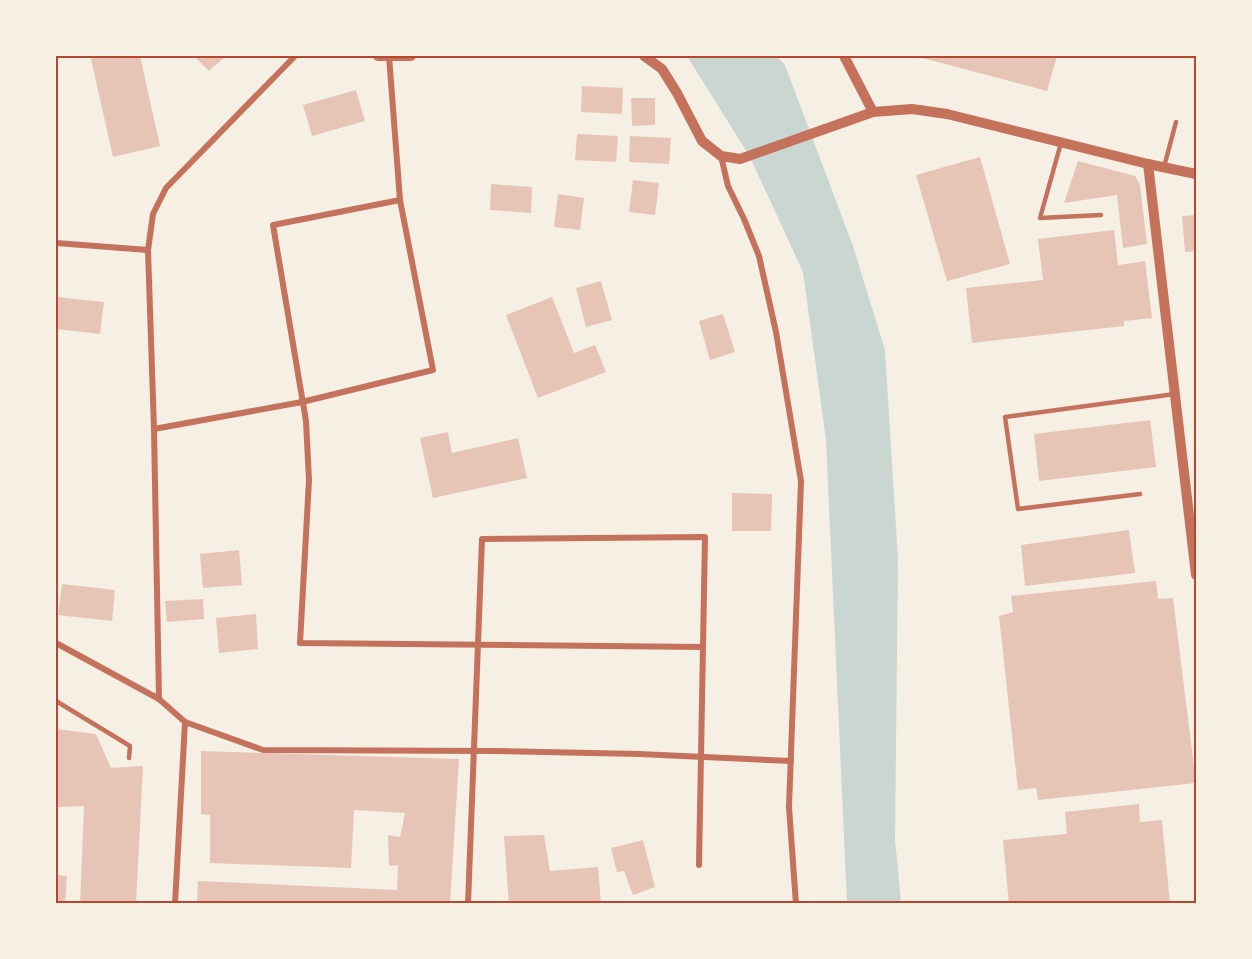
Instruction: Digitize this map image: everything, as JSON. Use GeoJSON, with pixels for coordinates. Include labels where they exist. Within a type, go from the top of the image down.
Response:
{"type":"FeatureCollection","features":[{"type":"Feature","properties":{"kind":"street"},"geometry":{"type":"LineString","coordinates":[[159,699],[148,250],[153,214],[166,188],[295,56]]}},
{"type":"Feature","properties":{"kind":"street"},"geometry":{"type":"LineString","coordinates":[[154,429],[303,402],[433,370],[400,200],[383,56],[411,56]]}},
{"type":"Feature","properties":{"kind":"street"},"geometry":{"type":"LineString","coordinates":[[645,56],[662,69],[702,141],[721,156],[740,159],[873,112],[912,109],[947,114],[1164,168],[1197,174]]}},
{"type":"Feature","properties":{"kind":"street"},"geometry":{"type":"LineString","coordinates":[[844,56],[873,112]]}},
{"type":"Feature","properties":{"kind":"street"},"geometry":{"type":"LineString","coordinates":[[721,156],[728,186],[759,256],[776,332],[801,481],[789,807],[796,903]]}},
{"type":"Feature","properties":{"kind":"street"},"geometry":{"type":"LineString","coordinates":[[1148,164],[1197,575]]}},
{"type":"Feature","properties":{"kind":"street"},"geometry":{"type":"LineString","coordinates":[[400,200],[273,225],[306,421],[309,480],[300,643],[702,647]]}},
{"type":"Feature","properties":{"kind":"street"},"geometry":{"type":"LineString","coordinates":[[56,243],[148,250]]}},
{"type":"Feature","properties":{"kind":"street"},"geometry":{"type":"LineString","coordinates":[[468,903],[482,539],[705,537],[699,865]]}},
{"type":"Feature","properties":{"kind":"street"},"geometry":{"type":"LineString","coordinates":[[56,643],[159,699],[185,722],[263,750],[639,754],[791,761]]}},
{"type":"Feature","properties":{"kind":"street"},"geometry":{"type":"LineString","coordinates":[[175,903],[185,722]]}},
{"type":"Feature","properties":{"kind":"lane"},"geometry":{"type":"LineString","coordinates":[[1164,168],[1176,122]]}},
{"type":"Feature","properties":{"kind":"lane"},"geometry":{"type":"LineString","coordinates":[[1061,143],[1040,218],[1101,215]]}},
{"type":"Feature","properties":{"kind":"lane"},"geometry":{"type":"LineString","coordinates":[[1140,494],[1018,509],[1005,417],[1175,394]]}},
{"type":"Feature","properties":{"kind":"lane"},"geometry":{"type":"LineString","coordinates":[[56,701],[130,746],[129,758]]}},
{"type":"Feature","properties":{"kind":"shaded area"},"geometry":{"type":"Polygon","coordinates":[[[687,56],[777,56],[785,65],[853,246],[885,350],[898,560],[895,839],[901,903],[847,903],[826,440],[803,272],[750,157],[687,56]]]}},
{"type":"Feature","properties":{"kind":"building"},"geometry":{"type":"Polygon","coordinates":[[[101,56],[140,56],[160,146],[113,157],[91,59],[101,56]]]}},
{"type":"Feature","properties":{"kind":"building"},"geometry":{"type":"Polygon","coordinates":[[[194,56],[226,56],[209,71],[194,56]]]}},
{"type":"Feature","properties":{"kind":"building"},"geometry":{"type":"Polygon","coordinates":[[[915,56],[1057,56],[1047,91],[915,56]]]}},
{"type":"Feature","properties":{"kind":"building"},"geometry":{"type":"Polygon","coordinates":[[[582,86],[623,88],[622,114],[581,112],[582,86]]]}},
{"type":"Feature","properties":{"kind":"building"},"geometry":{"type":"Polygon","coordinates":[[[356,90],[365,121],[312,136],[303,105],[356,90]]]}},
{"type":"Feature","properties":{"kind":"building"},"geometry":{"type":"Polygon","coordinates":[[[631,98],[655,98],[655,125],[632,126],[631,98]]]}},
{"type":"Feature","properties":{"kind":"building"},"geometry":{"type":"Polygon","coordinates":[[[577,134],[618,136],[616,162],[575,160],[577,134]]]}},
{"type":"Feature","properties":{"kind":"building"},"geometry":{"type":"Polygon","coordinates":[[[630,136],[671,138],[669,164],[629,162],[630,136]]]}},
{"type":"Feature","properties":{"kind":"building"},"geometry":{"type":"Polygon","coordinates":[[[980,157],[1010,264],[947,281],[916,175],[980,157]]]}},
{"type":"Feature","properties":{"kind":"building"},"geometry":{"type":"Polygon","coordinates":[[[1078,161],[1135,176],[1140,185],[1147,244],[1123,248],[1117,195],[1064,203],[1078,161]]]}},
{"type":"Feature","properties":{"kind":"building"},"geometry":{"type":"Polygon","coordinates":[[[633,180],[659,183],[655,215],[629,212],[633,180]]]}},
{"type":"Feature","properties":{"kind":"building"},"geometry":{"type":"Polygon","coordinates":[[[491,184],[532,187],[531,213],[490,210],[491,184]]]}},
{"type":"Feature","properties":{"kind":"building"},"geometry":{"type":"Polygon","coordinates":[[[558,194],[584,198],[580,230],[554,227],[558,194]]]}},
{"type":"Feature","properties":{"kind":"building"},"geometry":{"type":"Polygon","coordinates":[[[1196,215],[1196,251],[1185,252],[1182,216],[1196,215]]]}},
{"type":"Feature","properties":{"kind":"building"},"geometry":{"type":"Polygon","coordinates":[[[1114,230],[1118,265],[1145,261],[1152,318],[1124,321],[1124,326],[972,343],[966,288],[1043,280],[1038,239],[1114,230]]]}},
{"type":"Feature","properties":{"kind":"building"},"geometry":{"type":"Polygon","coordinates":[[[601,281],[612,320],[586,327],[576,288],[601,281]]]}},
{"type":"Feature","properties":{"kind":"building"},"geometry":{"type":"Polygon","coordinates":[[[56,297],[104,302],[100,334],[56,329],[56,297]]]}},
{"type":"Feature","properties":{"kind":"building"},"geometry":{"type":"Polygon","coordinates":[[[552,297],[574,353],[595,345],[606,372],[538,398],[506,315],[552,297]]]}},
{"type":"Feature","properties":{"kind":"building"},"geometry":{"type":"Polygon","coordinates":[[[723,314],[735,352],[710,360],[699,321],[723,314]]]}},
{"type":"Feature","properties":{"kind":"building"},"geometry":{"type":"Polygon","coordinates":[[[1150,420],[1156,467],[1039,481],[1034,434],[1150,420]]]}},
{"type":"Feature","properties":{"kind":"building"},"geometry":{"type":"Polygon","coordinates":[[[448,432],[452,453],[518,438],[527,478],[433,498],[420,438],[448,432]]]}},
{"type":"Feature","properties":{"kind":"building"},"geometry":{"type":"Polygon","coordinates":[[[732,493],[772,494],[771,531],[732,531],[732,493]]]}},
{"type":"Feature","properties":{"kind":"building"},"geometry":{"type":"Polygon","coordinates":[[[1129,530],[1135,573],[1025,586],[1021,545],[1129,530]]]}},
{"type":"Feature","properties":{"kind":"building"},"geometry":{"type":"Polygon","coordinates":[[[239,550],[242,585],[203,588],[200,554],[239,550]]]}},
{"type":"Feature","properties":{"kind":"building"},"geometry":{"type":"Polygon","coordinates":[[[1156,581],[1158,599],[1173,598],[1196,783],[1038,800],[1036,788],[1018,790],[999,616],[1013,612],[1011,596],[1156,581]]]}},
{"type":"Feature","properties":{"kind":"building"},"geometry":{"type":"Polygon","coordinates":[[[62,584],[115,590],[112,621],[58,615],[62,584]]]}},
{"type":"Feature","properties":{"kind":"building"},"geometry":{"type":"Polygon","coordinates":[[[203,599],[204,619],[167,622],[165,601],[203,599]]]}},
{"type":"Feature","properties":{"kind":"building"},"geometry":{"type":"Polygon","coordinates":[[[256,614],[258,649],[219,653],[216,618],[256,614]]]}},
{"type":"Feature","properties":{"kind":"building"},"geometry":{"type":"Polygon","coordinates":[[[56,729],[96,734],[111,768],[143,766],[136,904],[80,904],[84,806],[56,807],[56,729]]]}},
{"type":"Feature","properties":{"kind":"building"},"geometry":{"type":"Polygon","coordinates":[[[201,751],[459,759],[450,904],[197,904],[198,881],[397,890],[398,865],[389,866],[388,835],[400,837],[405,813],[354,810],[351,868],[210,863],[210,815],[201,814],[201,751]]]}},
{"type":"Feature","properties":{"kind":"building"},"geometry":{"type":"Polygon","coordinates":[[[1139,804],[1140,822],[1162,820],[1170,904],[1009,904],[1003,840],[1067,834],[1065,812],[1139,804]]]}},
{"type":"Feature","properties":{"kind":"building"},"geometry":{"type":"Polygon","coordinates":[[[544,835],[550,871],[598,867],[601,904],[509,904],[504,836],[544,835]]]}},
{"type":"Feature","properties":{"kind":"building"},"geometry":{"type":"Polygon","coordinates":[[[643,840],[655,887],[633,895],[624,871],[617,872],[611,848],[643,840]]]}},
{"type":"Feature","properties":{"kind":"building"},"geometry":{"type":"Polygon","coordinates":[[[56,875],[67,876],[65,904],[56,904],[56,875]]]}}]}
